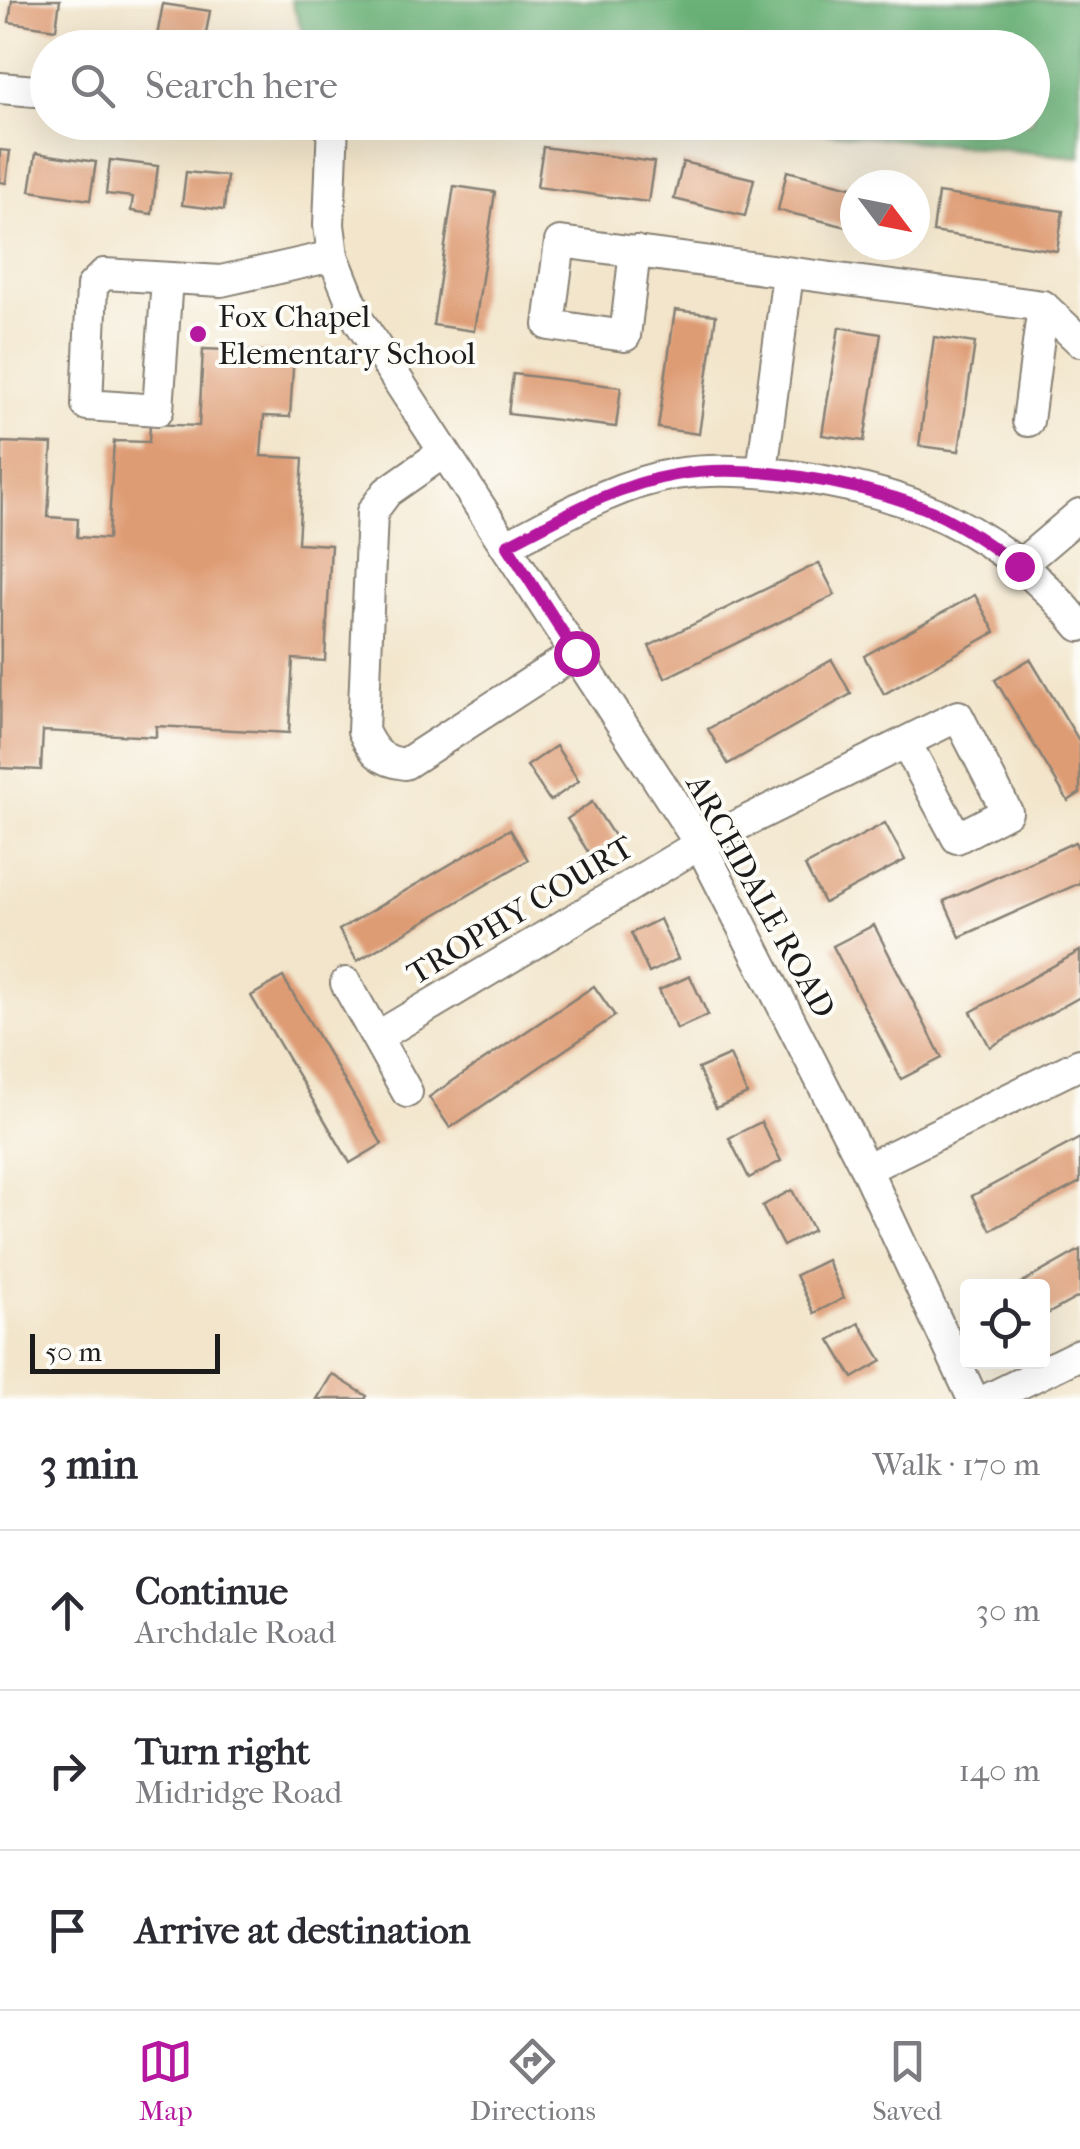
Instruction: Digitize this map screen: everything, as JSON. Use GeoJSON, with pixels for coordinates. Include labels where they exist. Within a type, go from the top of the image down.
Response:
{"type":"FeatureCollection","features":[{"type":"Feature","properties":{"kind":"street"},"geometry":{"type":"LineString","coordinates":[[0,88],[30,90]]}},
{"type":"Feature","properties":{"kind":"street","name":"ARCHDALE ROAD"},"geometry":{"type":"LineString","coordinates":[[331,140],[329,225],[333,256],[359,322],[700,844],[866,1169],[974,1399]]}},
{"type":"Feature","properties":{"kind":"street"},"geometry":{"type":"LineString","coordinates":[[636,251],[1043,306],[1080,341]]}},
{"type":"Feature","properties":{"kind":"street"},"geometry":{"type":"LineString","coordinates":[[168,278],[158,410],[87,405],[92,286],[104,274],[221,281],[333,256]]}},
{"type":"Feature","properties":{"kind":"street"},"geometry":{"type":"LineString","coordinates":[[762,472],[788,274]]}},
{"type":"Feature","properties":{"kind":"street"},"geometry":{"type":"LineString","coordinates":[[1028,421],[1043,306]]}},
{"type":"Feature","properties":{"kind":"street"},"geometry":{"type":"LineString","coordinates":[[444,452],[387,492],[372,512],[363,731],[374,752],[389,762],[405,764],[576,653]]}},
{"type":"Feature","properties":{"kind":"street"},"geometry":{"type":"LineString","coordinates":[[507,545],[602,497],[675,474],[762,472],[855,489],[922,508],[970,531],[1019,566],[1080,626]]}},
{"type":"Feature","properties":{"kind":"street"},"geometry":{"type":"LineString","coordinates":[[1019,566],[1080,514]]}},
{"type":"Feature","properties":{"kind":"street","name":"TROPHY COURT"},"geometry":{"type":"LineString","coordinates":[[377,1037],[700,844],[906,743]]}},
{"type":"Feature","properties":{"kind":"street"},"geometry":{"type":"LineString","coordinates":[[346,983],[407,1092]]}},
{"type":"Feature","properties":{"kind":"street"},"geometry":{"type":"LineString","coordinates":[[866,1169],[1080,1064]]}},
{"type":"Feature","properties":{"kind":"street"},"geometry":{"type":"LineString","coordinates":[[988,1399],[1080,1354]]}},
{"type":"Feature","properties":{"kind":"green space"},"geometry":{"type":"Polygon","coordinates":[[[291,0],[1080,0],[1080,157],[904,140],[1050,140],[1050,30],[302,30],[291,0]]]}},
{"type":"Feature","properties":{"kind":"building"},"geometry":{"type":"Polygon","coordinates":[[[12,0],[60,0],[56,29],[9,22],[12,0]]]}},
{"type":"Feature","properties":{"kind":"building"},"geometry":{"type":"Polygon","coordinates":[[[163,4],[210,11],[207,30],[158,30],[163,4]]]}},
{"type":"Feature","properties":{"kind":"building"},"geometry":{"type":"Polygon","coordinates":[[[543,147],[654,162],[648,202],[537,187],[543,147]]]}},
{"type":"Feature","properties":{"kind":"building"},"geometry":{"type":"Polygon","coordinates":[[[0,150],[10,151],[6,183],[0,182],[0,150]]]}},
{"type":"Feature","properties":{"kind":"building"},"geometry":{"type":"Polygon","coordinates":[[[36,153],[96,162],[90,200],[30,191],[36,153]]]}},
{"type":"Feature","properties":{"kind":"building"},"geometry":{"type":"Polygon","coordinates":[[[110,160],[158,166],[152,214],[131,211],[133,197],[106,194],[110,160]]]}},
{"type":"Feature","properties":{"kind":"building"},"geometry":{"type":"Polygon","coordinates":[[[683,162],[754,179],[745,216],[674,199],[683,162]]]}},
{"type":"Feature","properties":{"kind":"building"},"geometry":{"type":"Polygon","coordinates":[[[787,171],[840,184],[840,225],[778,210],[787,171]]]}},
{"type":"Feature","properties":{"kind":"building"},"geometry":{"type":"Polygon","coordinates":[[[186,172],[227,176],[224,210],[182,205],[186,172]]]}},
{"type":"Feature","properties":{"kind":"building"},"geometry":{"type":"Polygon","coordinates":[[[454,186],[495,192],[474,331],[433,325],[454,186]]]}},
{"type":"Feature","properties":{"kind":"building"},"geometry":{"type":"Polygon","coordinates":[[[938,193],[1063,211],[1057,251],[933,232],[938,193]]]}},
{"type":"Feature","properties":{"kind":"building"},"geometry":{"type":"Polygon","coordinates":[[[675,310],[716,315],[699,434],[658,428],[675,310]]]}},
{"type":"Feature","properties":{"kind":"building"},"geometry":{"type":"Polygon","coordinates":[[[839,327],[881,334],[864,441],[822,435],[839,327]]]}},
{"type":"Feature","properties":{"kind":"building"},"geometry":{"type":"Polygon","coordinates":[[[934,337],[975,343],[959,451],[919,446],[934,337]]]}},
{"type":"Feature","properties":{"kind":"building"},"geometry":{"type":"Polygon","coordinates":[[[203,349],[294,353],[290,417],[264,416],[261,456],[303,458],[298,543],[331,545],[325,661],[293,659],[289,733],[156,726],[156,737],[43,731],[41,770],[0,768],[2,442],[52,444],[48,517],[78,519],[77,537],[108,539],[114,441],[149,442],[150,424],[199,426],[203,349]]]}},
{"type":"Feature","properties":{"kind":"building"},"geometry":{"type":"Polygon","coordinates":[[[513,374],[621,387],[616,427],[508,414],[513,374]]]}},
{"type":"Feature","properties":{"kind":"building"},"geometry":{"type":"Polygon","coordinates":[[[819,563],[835,595],[665,678],[649,646],[819,563]]]}},
{"type":"Feature","properties":{"kind":"building"},"geometry":{"type":"Polygon","coordinates":[[[975,595],[995,632],[884,694],[864,656],[975,595]]]}},
{"type":"Feature","properties":{"kind":"building"},"geometry":{"type":"Polygon","coordinates":[[[1030,659],[1080,742],[1080,793],[1068,801],[995,680],[1030,659]]]}},
{"type":"Feature","properties":{"kind":"building"},"geometry":{"type":"Polygon","coordinates":[[[832,660],[851,694],[728,764],[708,729],[832,660]]]}},
{"type":"Feature","properties":{"kind":"building"},"geometry":{"type":"Polygon","coordinates":[[[556,746],[579,781],[550,801],[527,766],[556,746]]]}},
{"type":"Feature","properties":{"kind":"building"},"geometry":{"type":"Polygon","coordinates":[[[592,802],[616,839],[590,855],[567,819],[592,802]]]}},
{"type":"Feature","properties":{"kind":"building"},"geometry":{"type":"Polygon","coordinates":[[[885,823],[905,860],[824,903],[805,866],[885,823]]]}},
{"type":"Feature","properties":{"kind":"building"},"geometry":{"type":"Polygon","coordinates":[[[510,829],[528,860],[357,961],[339,930],[510,829]]]}},
{"type":"Feature","properties":{"kind":"building"},"geometry":{"type":"Polygon","coordinates":[[[1075,842],[1080,852],[1080,883],[960,937],[944,901],[1075,842]]]}},
{"type":"Feature","properties":{"kind":"building"},"geometry":{"type":"Polygon","coordinates":[[[660,919],[678,959],[649,973],[631,933],[660,919]]]}},
{"type":"Feature","properties":{"kind":"building"},"geometry":{"type":"Polygon","coordinates":[[[874,925],[942,1058],[901,1079],[833,946],[874,925]]]}},
{"type":"Feature","properties":{"kind":"building"},"geometry":{"type":"Polygon","coordinates":[[[1080,951],[1080,997],[990,1047],[971,1012],[1080,951]]]}},
{"type":"Feature","properties":{"kind":"building"},"geometry":{"type":"Polygon","coordinates":[[[690,976],[708,1015],[677,1029],[659,990],[690,976]]]}},
{"type":"Feature","properties":{"kind":"building"},"geometry":{"type":"Polygon","coordinates":[[[283,977],[382,1144],[350,1163],[251,996],[283,977]]]}},
{"type":"Feature","properties":{"kind":"building"},"geometry":{"type":"Polygon","coordinates":[[[594,986],[615,1016],[450,1128],[429,1097],[594,986]]]}},
{"type":"Feature","properties":{"kind":"building"},"geometry":{"type":"Polygon","coordinates":[[[730,1055],[747,1094],[716,1108],[698,1069],[730,1055]]]}},
{"type":"Feature","properties":{"kind":"building"},"geometry":{"type":"Polygon","coordinates":[[[761,1122],[781,1161],[749,1178],[729,1138],[761,1122]]]}},
{"type":"Feature","properties":{"kind":"building"},"geometry":{"type":"Polygon","coordinates":[[[1080,1138],[1080,1182],[991,1230],[972,1196],[1080,1138]]]}},
{"type":"Feature","properties":{"kind":"building"},"geometry":{"type":"Polygon","coordinates":[[[792,1190],[813,1230],[783,1246],[762,1206],[792,1190]]]}},
{"type":"Feature","properties":{"kind":"building"},"geometry":{"type":"Polygon","coordinates":[[[1080,1250],[1080,1296],[1050,1313],[1050,1279],[1028,1279],[1080,1250]]]}},
{"type":"Feature","properties":{"kind":"building"},"geometry":{"type":"Polygon","coordinates":[[[827,1260],[844,1298],[814,1313],[796,1275],[827,1260]]]}},
{"type":"Feature","properties":{"kind":"building"},"geometry":{"type":"Polygon","coordinates":[[[859,1323],[882,1361],[853,1378],[830,1340],[859,1323]]]}},
{"type":"Feature","properties":{"kind":"building"},"geometry":{"type":"Polygon","coordinates":[[[332,1374],[367,1396],[365,1399],[317,1399],[332,1374]]]}},
{"type":"Feature","properties":{"kind":"place","name":"Fox Chapel Elementary School"},"geometry":{"type":"Point","coordinates":[198,334]}},
{"type":"Feature","properties":{"kind":"route"},"geometry":{"type":"LineString","coordinates":[[576,653],[507,545],[602,497],[675,474],[762,472],[871,493],[922,508],[970,531],[1019,566]]}}]}
